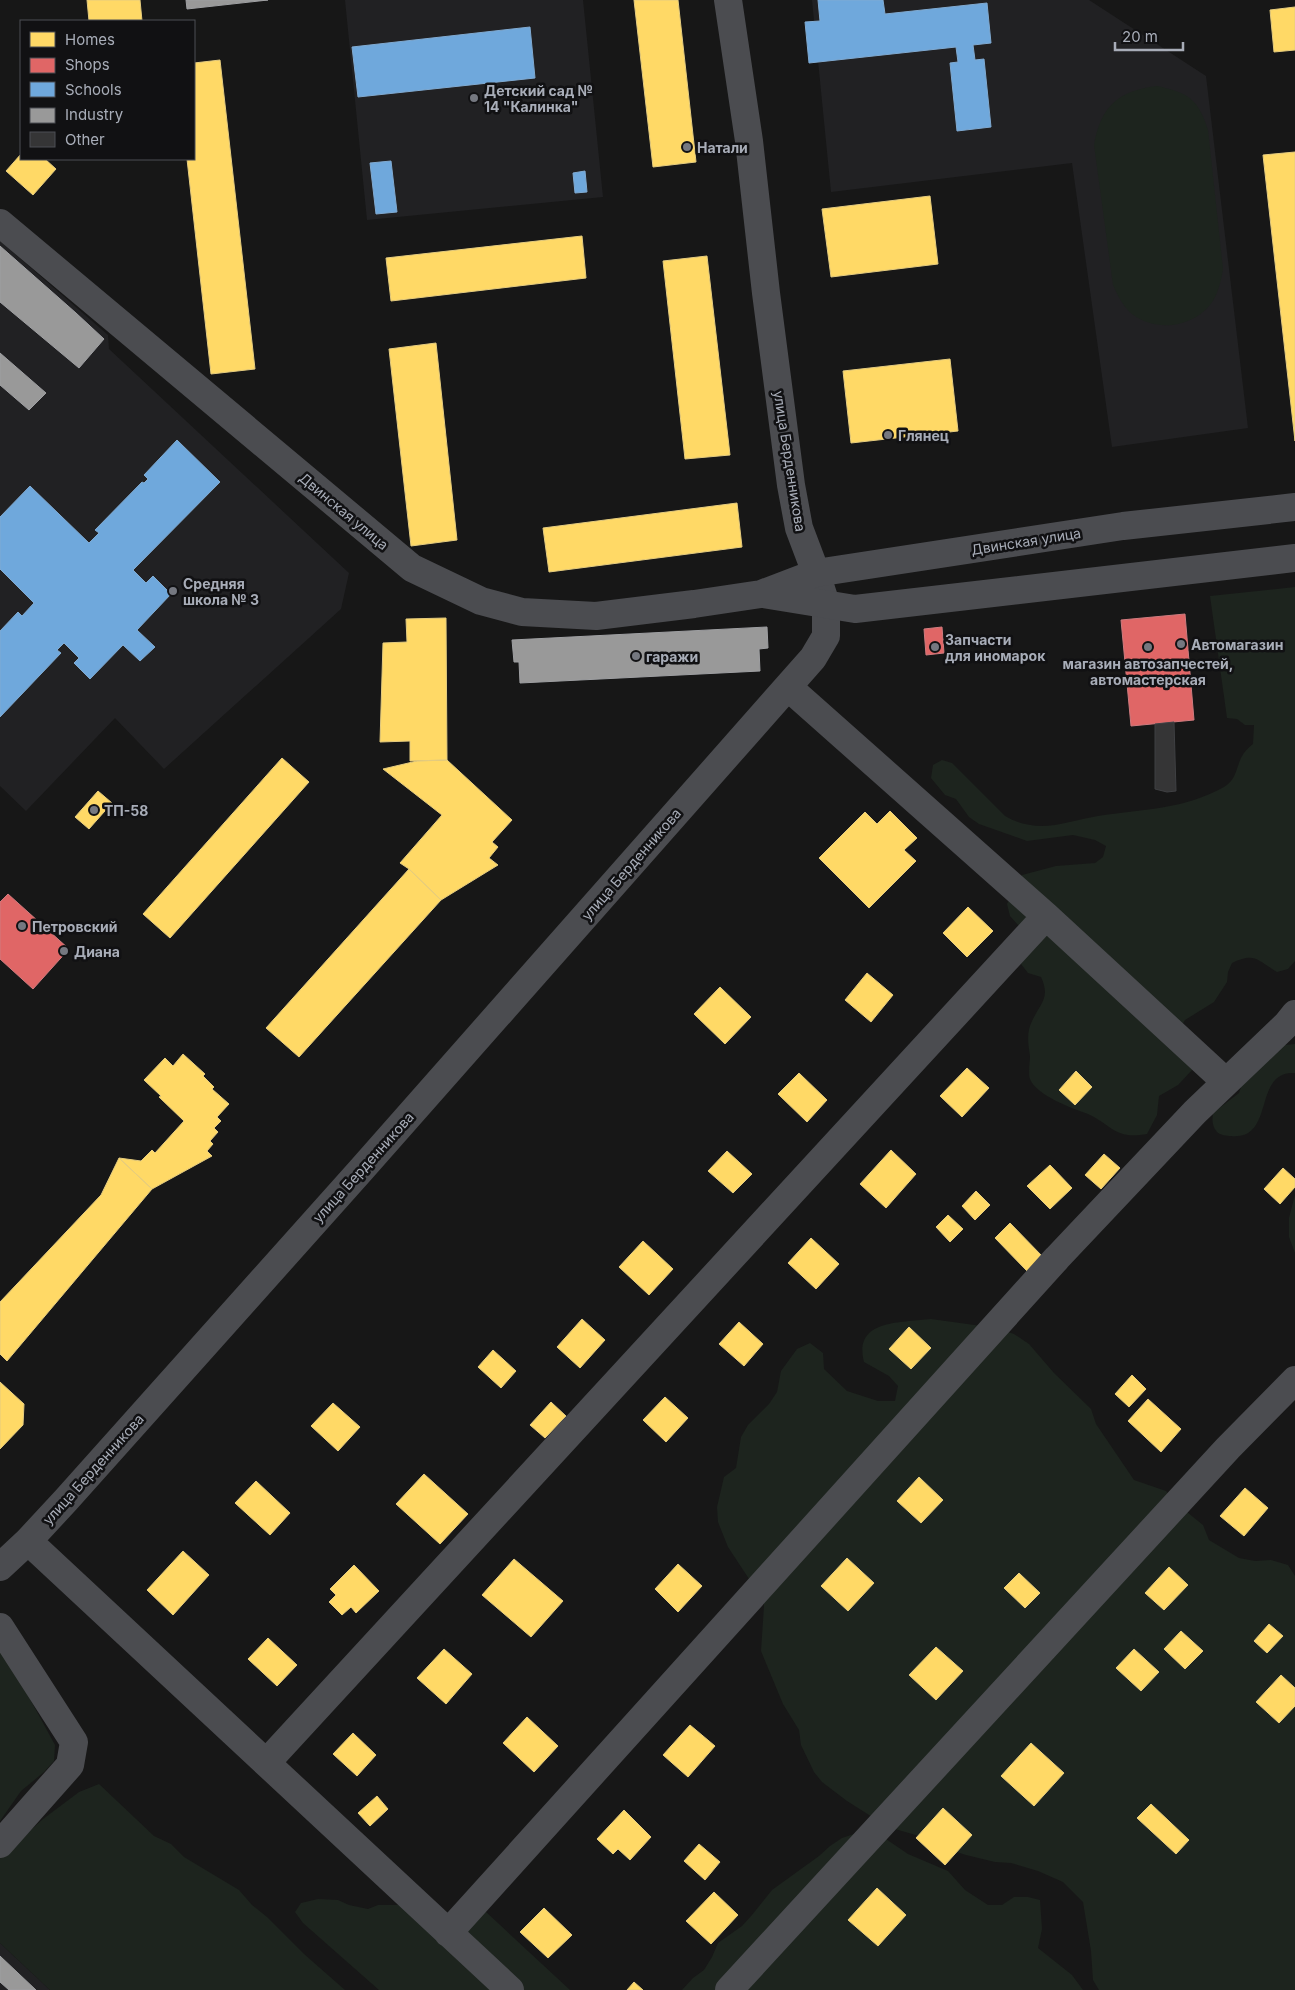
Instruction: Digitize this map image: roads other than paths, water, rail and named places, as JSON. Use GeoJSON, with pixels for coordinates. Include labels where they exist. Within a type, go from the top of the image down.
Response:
{"type":"FeatureCollection","features":[{"type":"Feature","properties":{"kind":"street","name":"улица Берденникова"},"geometry":{"type":"LineString","coordinates":[[0,1567],[28,1541],[361,1170],[788,687],[813,658],[826,636],[826,604],[799,528],[791,484],[766,293],[749,140],[728,0]]}},
{"type":"Feature","properties":{"kind":"street","name":"Двинская улица"},"geometry":{"type":"LineString","coordinates":[[0,223],[412,568],[481,601],[522,612],[596,616],[666,608],[761,594],[816,573],[1123,526],[1295,507]]}},
{"type":"Feature","properties":{"kind":"street","name":"Двинская улица"},"geometry":{"type":"LineString","coordinates":[[761,594],[855,609],[1295,558]]}},
{"type":"Feature","properties":{"kind":"street"},"geometry":{"type":"LineString","coordinates":[[788,687],[1046,916],[1226,1082]]}},
{"type":"Feature","properties":{"kind":"street"},"geometry":{"type":"LineString","coordinates":[[267,1762],[1046,916]]}},
{"type":"Feature","properties":{"kind":"street"},"geometry":{"type":"LineString","coordinates":[[448,1933],[1058,1258],[1188,1119],[1287,1024],[1295,1014]]}},
{"type":"Feature","properties":{"kind":"street"},"geometry":{"type":"LineString","coordinates":[[729,1990],[1228,1448],[1295,1380]]}},
{"type":"Feature","properties":{"kind":"street"},"geometry":{"type":"LineString","coordinates":[[28,1541],[510,1990]]}},
{"type":"Feature","properties":{"kind":"street"},"geometry":{"type":"LineString","coordinates":[[0,1627],[74,1742],[70,1765],[0,1844]]}},
{"type":"Feature","properties":{"kind":"place","name":"Детский сад № 14 \"Калинка\""},"geometry":{"type":"Point","coordinates":[474,98]}},
{"type":"Feature","properties":{"kind":"place","name":"Натали"},"geometry":{"type":"Point","coordinates":[687,147]}},
{"type":"Feature","properties":{"kind":"place","name":"Глянец"},"geometry":{"type":"Point","coordinates":[888,435]}},
{"type":"Feature","properties":{"kind":"place","name":"Средняя школа № 3"},"geometry":{"type":"Point","coordinates":[173,591]}},
{"type":"Feature","properties":{"kind":"place","name":"Автомагазин"},"geometry":{"type":"Point","coordinates":[1181,644]}},
{"type":"Feature","properties":{"kind":"place","name":"Запчасти для иномарок"},"geometry":{"type":"Point","coordinates":[935,647]}},
{"type":"Feature","properties":{"kind":"place","name":"магазин автозапчестей, автомастерская"},"geometry":{"type":"Point","coordinates":[1148,647]}},
{"type":"Feature","properties":{"kind":"place","name":"гаражи"},"geometry":{"type":"Point","coordinates":[636,656]}},
{"type":"Feature","properties":{"kind":"place","name":"ТП-58"},"geometry":{"type":"Point","coordinates":[94,810]}},
{"type":"Feature","properties":{"kind":"place","name":"Петровский"},"geometry":{"type":"Point","coordinates":[22,926]}},
{"type":"Feature","properties":{"kind":"place","name":"Диана"},"geometry":{"type":"Point","coordinates":[64,951]}}]}
